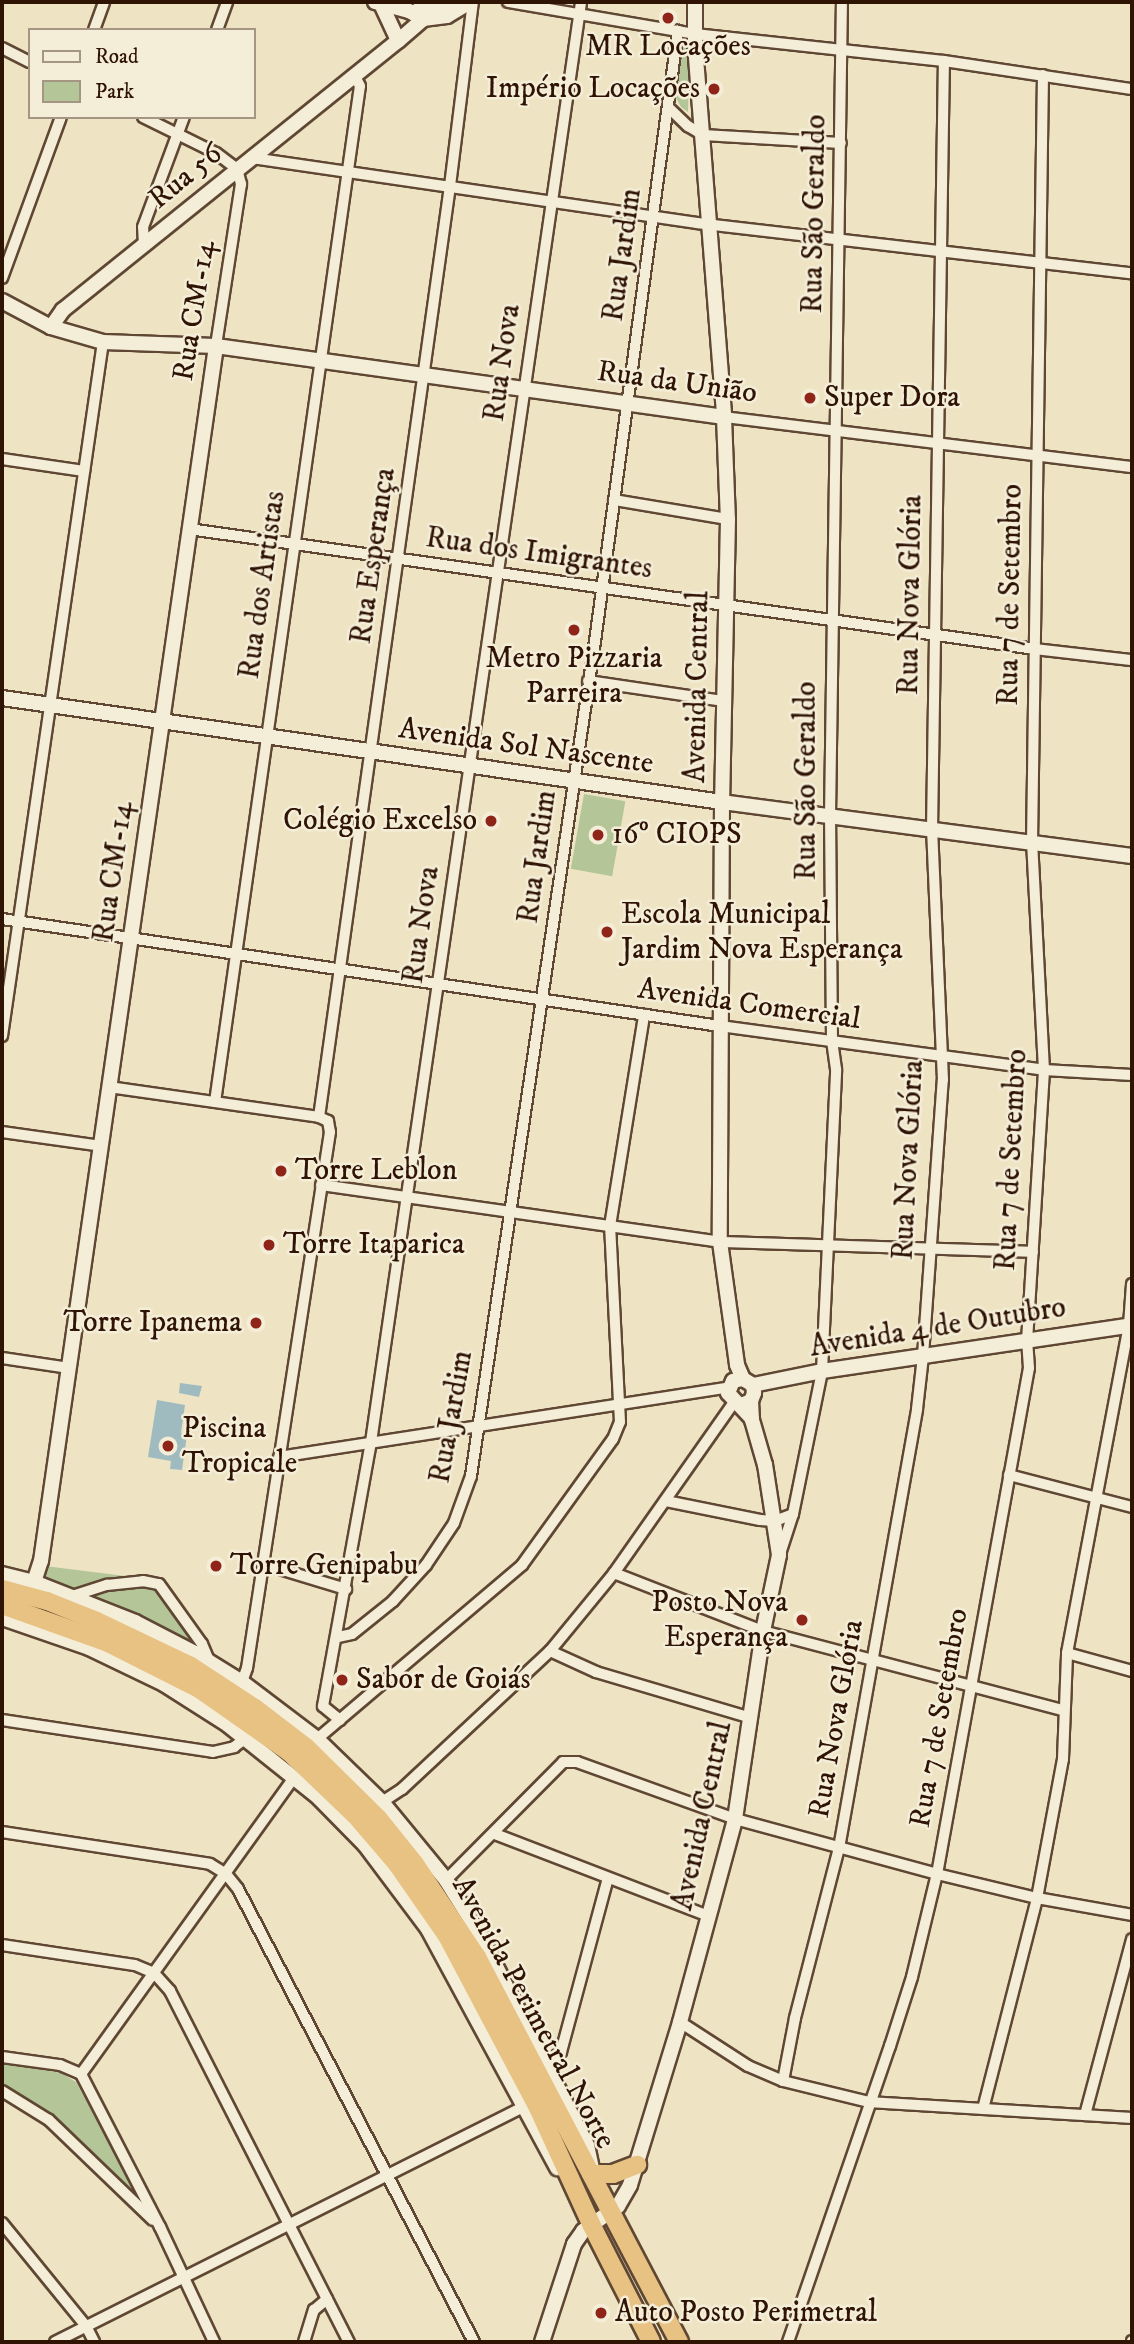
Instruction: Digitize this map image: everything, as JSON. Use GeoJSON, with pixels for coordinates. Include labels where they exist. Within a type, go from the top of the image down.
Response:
{"type":"FeatureCollection","features":[{"type":"Feature","properties":{"kind":"highway","name":"Avenida Perimetral Norte"},"geometry":{"type":"LineString","coordinates":[[2,1589],[47,1601],[97,1621],[191,1666],[255,1708],[306,1747],[378,1818],[446,1907],[477,1957],[679,2342]]}},
{"type":"Feature","properties":{"kind":"highway","name":"Avenida Perimetral Norte"},"geometry":{"type":"LineString","coordinates":[[2,1605],[108,1643],[154,1665],[237,1713],[289,1752],[355,1815],[397,1864],[447,1936],[538,2108],[591,2224],[651,2342]]}},
{"type":"Feature","properties":{"kind":"highway"},"geometry":{"type":"LineString","coordinates":[[37,1629],[82,1633]]}},
{"type":"Feature","properties":{"kind":"highway"},"geometry":{"type":"LineString","coordinates":[[108,1643],[131,1667]]}},
{"type":"Feature","properties":{"kind":"highway"},"geometry":{"type":"LineString","coordinates":[[319,1798],[355,1815],[365,1844]]}},
{"type":"Feature","properties":{"kind":"highway"},"geometry":{"type":"LineString","coordinates":[[591,2174],[612,2174],[637,2165]]}},
{"type":"Feature","properties":{"kind":"street"},"geometry":{"type":"LineString","coordinates":[[95,28],[104,2]]}},
{"type":"Feature","properties":{"kind":"street"},"geometry":{"type":"LineString","coordinates":[[218,28],[228,2]]}},
{"type":"Feature","properties":{"kind":"street","name":"Rua 56"},"geometry":{"type":"LineString","coordinates":[[51,327],[63,310],[398,41],[424,14],[453,2]]}},
{"type":"Feature","properties":{"kind":"street","name":"Rua 56"},"geometry":{"type":"LineString","coordinates":[[424,14],[447,16],[472,2]]}},
{"type":"Feature","properties":{"kind":"street","name":"Rua Esperança"},"geometry":{"type":"LineString","coordinates":[[242,1682],[330,1132],[323,1119],[340,970],[450,186],[472,2]]}},
{"type":"Feature","properties":{"kind":"street"},"geometry":{"type":"LineString","coordinates":[[509,2],[695,34],[944,61],[1132,89]]}},
{"type":"Feature","properties":{"kind":"street","name":"Rua Nova"},"geometry":{"type":"LineString","coordinates":[[340,1720],[323,1706],[338,1637],[371,1442],[581,2]]}},
{"type":"Feature","properties":{"kind":"street","name":"Avenida Central"},"geometry":{"type":"LineString","coordinates":[[611,2211],[625,2197],[637,2165],[680,2022],[735,1819],[763,1631],[779,1555],[765,1465],[752,1420],[742,1403],[730,1398],[739,1379],[720,1242],[723,701],[728,519],[724,417],[695,34],[695,2]]}},
{"type":"Feature","properties":{"kind":"street","name":"Rua São Geraldo"},"geometry":{"type":"LineString","coordinates":[[779,1555],[793,1514],[822,1371],[836,1069],[832,1041],[830,816],[842,2]]}},
{"type":"Feature","properties":{"kind":"street"},"geometry":{"type":"LineString","coordinates":[[381,3],[424,14]]}},
{"type":"Feature","properties":{"kind":"street"},"geometry":{"type":"LineString","coordinates":[[381,3],[398,41]]}},
{"type":"Feature","properties":{"kind":"street","name":"Rua Jardim"},"geometry":{"type":"LineString","coordinates":[[338,1637],[352,1634],[393,1601],[426,1565],[454,1523],[471,1476],[574,781],[678,31]]}},
{"type":"Feature","properties":{"kind":"street"},"geometry":{"type":"LineString","coordinates":[[2,48],[28,61]]}},
{"type":"Feature","properties":{"kind":"street","name":"Rua Nova Glória"},"geometry":{"type":"LineString","coordinates":[[783,2081],[795,2018],[839,1848],[917,1409],[923,1356],[943,1080],[932,830],[944,61]]}},
{"type":"Feature","properties":{"kind":"street","name":"Rua 7 de Setembro"},"geometry":{"type":"LineString","coordinates":[[788,2342],[912,1977],[937,1874],[1029,1368],[1027,1340],[1044,1070],[1032,843],[1043,75]]}},
{"type":"Feature","properties":{"kind":"street","name":"Rua dos Artistas"},"geometry":{"type":"LineString","coordinates":[[215,1102],[360,86],[355,76]]}},
{"type":"Feature","properties":{"kind":"street"},"geometry":{"type":"LineString","coordinates":[[668,107],[688,126],[703,135],[841,143]]}},
{"type":"Feature","properties":{"kind":"street"},"geometry":{"type":"LineString","coordinates":[[2,278],[60,119]]}},
{"type":"Feature","properties":{"kind":"street"},"geometry":{"type":"LineString","coordinates":[[147,119],[216,153],[237,169]]}},
{"type":"Feature","properties":{"kind":"street"},"geometry":{"type":"LineString","coordinates":[[144,245],[143,228],[183,119]]}},
{"type":"Feature","properties":{"kind":"street"},"geometry":{"type":"LineString","coordinates":[[252,158],[709,224],[1132,273]]}},
{"type":"Feature","properties":{"kind":"street","name":"Rua CM-14"},"geometry":{"type":"LineString","coordinates":[[34,1582],[41,1561],[241,184],[237,169]]}},
{"type":"Feature","properties":{"kind":"street","name":"Rua da União"},"geometry":{"type":"LineString","coordinates":[[2,301],[51,327],[103,342],[216,346],[724,417],[1132,467]]}},
{"type":"Feature","properties":{"kind":"street"},"geometry":{"type":"LineString","coordinates":[[2,1036],[103,342]]}},
{"type":"Feature","properties":{"kind":"street"},"geometry":{"type":"LineString","coordinates":[[2,460],[84,471]]}},
{"type":"Feature","properties":{"kind":"street"},"geometry":{"type":"LineString","coordinates":[[614,500],[728,519]]}},
{"type":"Feature","properties":{"kind":"street","name":"Rua dos Imigrantes"},"geometry":{"type":"LineString","coordinates":[[189,529],[725,606],[1132,660]]}},
{"type":"Feature","properties":{"kind":"street"},"geometry":{"type":"LineString","coordinates":[[588,681],[723,701]]}},
{"type":"Feature","properties":{"kind":"street","name":"Avenida Sol Nascente"},"geometry":{"type":"LineString","coordinates":[[2,698],[722,803],[1132,856]]}},
{"type":"Feature","properties":{"kind":"street","name":"Avenida Comercial"},"geometry":{"type":"LineString","coordinates":[[2,919],[720,1026],[1044,1070],[1132,1075]]}},
{"type":"Feature","properties":{"kind":"street"},"geometry":{"type":"LineString","coordinates":[[317,1739],[522,1565],[613,1439],[620,1422],[620,1402],[610,1226],[645,1015]]}},
{"type":"Feature","properties":{"kind":"street"},"geometry":{"type":"LineString","coordinates":[[109,1087],[323,1119]]}},
{"type":"Feature","properties":{"kind":"street"},"geometry":{"type":"LineString","coordinates":[[2,1132],[101,1146]]}},
{"type":"Feature","properties":{"kind":"street"},"geometry":{"type":"LineString","coordinates":[[321,1185],[720,1242],[1033,1252]]}},
{"type":"Feature","properties":{"kind":"street"},"geometry":{"type":"LineString","coordinates":[[983,2109],[1037,1898],[1063,1759],[1067,1653],[1131,1326],[1132,1284]]}},
{"type":"Feature","properties":{"kind":"street","name":"Avenida 4 de Outubro"},"geometry":{"type":"LineString","coordinates":[[739,1379],[822,1371],[1131,1326]]}},
{"type":"Feature","properties":{"kind":"street"},"geometry":{"type":"LineString","coordinates":[[2,1358],[69,1368]]}},
{"type":"Feature","properties":{"kind":"street"},"geometry":{"type":"LineString","coordinates":[[279,1457],[620,1402],[739,1379],[754,1394],[742,1403],[614,1573],[550,1651],[402,1789],[382,1802]]}},
{"type":"Feature","properties":{"kind":"street"},"geometry":{"type":"LineString","coordinates":[[1009,1475],[1132,1507]]}},
{"type":"Feature","properties":{"kind":"street"},"geometry":{"type":"LineString","coordinates":[[666,1501],[760,1520],[775,1521],[793,1514]]}},
{"type":"Feature","properties":{"kind":"street"},"geometry":{"type":"LineString","coordinates":[[263,1564],[346,1588]]}},
{"type":"Feature","properties":{"kind":"street"},"geometry":{"type":"LineString","coordinates":[[614,1573],[763,1631],[1063,1710]]}},
{"type":"Feature","properties":{"kind":"street"},"geometry":{"type":"LineString","coordinates":[[2,1574],[34,1582],[135,1622],[242,1682],[317,1739],[382,1802],[446,1880],[479,1933],[587,2145],[592,2160],[591,2174]]}},
{"type":"Feature","properties":{"kind":"street"},"geometry":{"type":"LineString","coordinates":[[69,1597],[107,1585],[143,1581],[159,1584],[202,1644],[210,1663]]}},
{"type":"Feature","properties":{"kind":"street"},"geometry":{"type":"LineString","coordinates":[[2,1618],[37,1629],[131,1667],[190,1699],[246,1738],[319,1798],[365,1844],[428,1929],[561,2176],[577,2191]]}},
{"type":"Feature","properties":{"kind":"street"},"geometry":{"type":"LineString","coordinates":[[550,1651],[596,1672],[751,1718]]}},
{"type":"Feature","properties":{"kind":"street"},"geometry":{"type":"LineString","coordinates":[[1067,1653],[1132,1671]]}},
{"type":"Feature","properties":{"kind":"street"},"geometry":{"type":"LineString","coordinates":[[2,1720],[213,1752],[234,1747],[246,1738]]}},
{"type":"Feature","properties":{"kind":"street"},"geometry":{"type":"LineString","coordinates":[[446,1880],[495,1834],[563,1762],[577,1762],[735,1819],[839,1848],[1037,1898],[1132,1915]]}},
{"type":"Feature","properties":{"kind":"street"},"geometry":{"type":"LineString","coordinates":[[81,2074],[295,1776]]}},
{"type":"Feature","properties":{"kind":"street"},"geometry":{"type":"LineString","coordinates":[[2,1832],[210,1864],[226,1874],[238,1889],[474,2342]]}},
{"type":"Feature","properties":{"kind":"street"},"geometry":{"type":"LineString","coordinates":[[495,1834],[709,1916]]}},
{"type":"Feature","properties":{"kind":"street"},"geometry":{"type":"LineString","coordinates":[[547,2063],[561,2052],[608,1878]]}},
{"type":"Feature","properties":{"kind":"street"},"geometry":{"type":"LineString","coordinates":[[1085,2116],[1132,1939]]}},
{"type":"Feature","properties":{"kind":"street"},"geometry":{"type":"LineString","coordinates":[[2,1945],[135,1965],[154,1973],[170,1991],[349,2342]]}},
{"type":"Feature","properties":{"kind":"street"},"geometry":{"type":"LineString","coordinates":[[680,2022],[748,2066],[783,2081],[869,2102],[1132,2118]]}},
{"type":"Feature","properties":{"kind":"street"},"geometry":{"type":"LineString","coordinates":[[2,2057],[60,2065],[81,2074],[160,2227],[214,2342]]}},
{"type":"Feature","properties":{"kind":"street"},"geometry":{"type":"LineString","coordinates":[[2,2091],[49,2120],[160,2227]]}},
{"type":"Feature","properties":{"kind":"street"},"geometry":{"type":"LineString","coordinates":[[55,2342],[525,2106]]}},
{"type":"Feature","properties":{"kind":"street"},"geometry":{"type":"LineString","coordinates":[[542,2342],[574,2244],[591,2224],[611,2211]]}},
{"type":"Feature","properties":{"kind":"street"},"geometry":{"type":"LineString","coordinates":[[2,2223],[86,2326],[94,2342]]}},
{"type":"Feature","properties":{"kind":"street"},"geometry":{"type":"LineString","coordinates":[[303,2342],[314,2310],[327,2300]]}},
{"type":"Feature","properties":{"kind":"green space"},"geometry":{"type":"Polygon","coordinates":[[[682,39],[690,41],[688,112],[681,107],[674,94],[682,39]]]}},
{"type":"Feature","properties":{"kind":"green space","name":"16º CIOPS"},"geometry":{"type":"Polygon","coordinates":[[[584,794],[625,801],[612,876],[571,869],[584,794]]]}},
{"type":"Feature","properties":{"kind":"green space"},"geometry":{"type":"Polygon","coordinates":[[[45,1566],[133,1577],[159,1584],[210,1663],[34,1582],[45,1566]]]}},
{"type":"Feature","properties":{"kind":"green space"},"geometry":{"type":"Polygon","coordinates":[[[2,2063],[61,2073],[76,2082],[142,2202],[102,2164],[2,2087],[2,2063]]]}},
{"type":"Feature","properties":{"kind":"water","name":"Piscina Tropicale"},"geometry":{"type":"Polygon","coordinates":[[[180,1383],[202,1386],[199,1397],[179,1393],[180,1383]]]}},
{"type":"Feature","properties":{"kind":"water","name":"Piscina Tropicale"},"geometry":{"type":"Polygon","coordinates":[[[157,1400],[185,1405],[181,1433],[187,1435],[182,1470],[170,1469],[171,1461],[148,1457],[157,1400]]]}},
{"type":"Feature","properties":{"kind":"place","name":"MR Locações"},"geometry":{"type":"Point","coordinates":[668,18]}},
{"type":"Feature","properties":{"kind":"place","name":"Império Locações"},"geometry":{"type":"Point","coordinates":[714,89]}},
{"type":"Feature","properties":{"kind":"place","name":"Super Dora"},"geometry":{"type":"Point","coordinates":[810,398]}},
{"type":"Feature","properties":{"kind":"place","name":"Metro Pizzaria Parreira"},"geometry":{"type":"Point","coordinates":[574,630]}},
{"type":"Feature","properties":{"kind":"place","name":"Colégio Excelso"},"geometry":{"type":"Point","coordinates":[491,821]}},
{"type":"Feature","properties":{"kind":"place","name":"16º CIOPS"},"geometry":{"type":"Point","coordinates":[598,835]}},
{"type":"Feature","properties":{"kind":"place","name":"Escola Municipal Jardim Nova Esperança"},"geometry":{"type":"Point","coordinates":[607,932]}},
{"type":"Feature","properties":{"kind":"place","name":"Torre Leblon"},"geometry":{"type":"Point","coordinates":[281,1171]}},
{"type":"Feature","properties":{"kind":"place","name":"Torre Itaparica"},"geometry":{"type":"Point","coordinates":[269,1245]}},
{"type":"Feature","properties":{"kind":"place","name":"Torre Ipanema"},"geometry":{"type":"Point","coordinates":[256,1323]}},
{"type":"Feature","properties":{"kind":"place","name":"Piscina Tropicale"},"geometry":{"type":"Point","coordinates":[168,1446]}},
{"type":"Feature","properties":{"kind":"place","name":"Torre Genipabu"},"geometry":{"type":"Point","coordinates":[216,1566]}},
{"type":"Feature","properties":{"kind":"place","name":"Posto Nova Esperança"},"geometry":{"type":"Point","coordinates":[802,1620]}},
{"type":"Feature","properties":{"kind":"place","name":"Sabor de Goiás"},"geometry":{"type":"Point","coordinates":[342,1680]}},
{"type":"Feature","properties":{"kind":"place","name":"Auto Posto Perimetral"},"geometry":{"type":"Point","coordinates":[601,2313]}}]}
